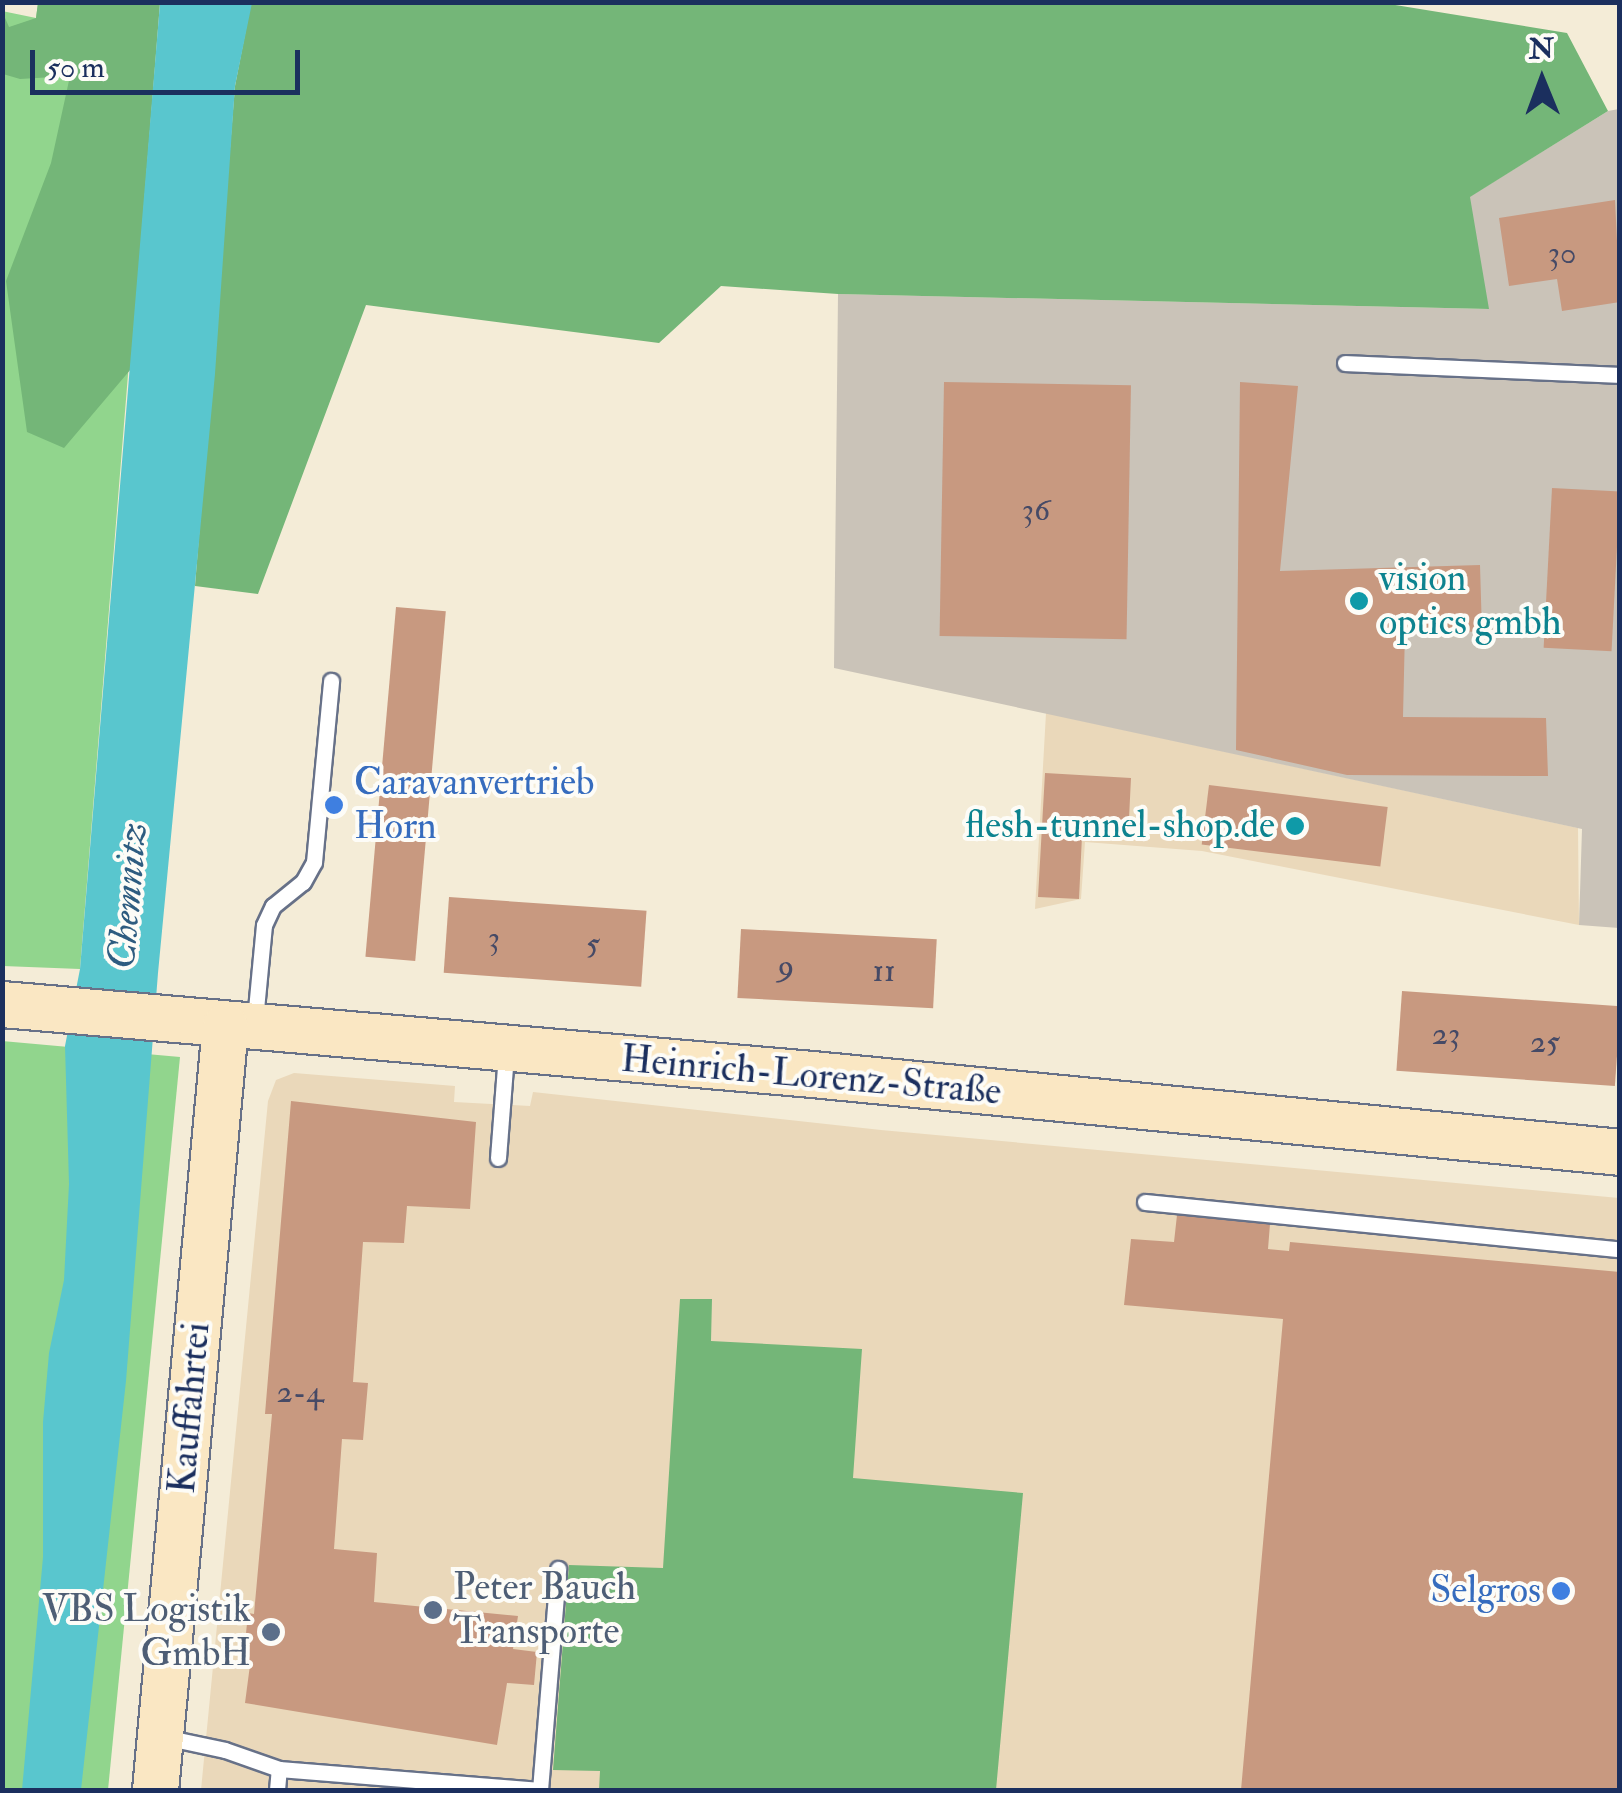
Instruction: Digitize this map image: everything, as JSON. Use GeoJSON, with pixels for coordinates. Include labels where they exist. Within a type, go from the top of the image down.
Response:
{"type":"FeatureCollection","features":[{"type":"Feature","properties":{"kind":"street","name":"Heinrich-Lorenz-Straße"},"geometry":{"type":"LineString","coordinates":[[2,1004],[1620,1152]]}},
{"type":"Feature","properties":{"kind":"street","name":"Kauffahrtei"},"geometry":{"type":"LineString","coordinates":[[155,1790],[240,1028]]}},
{"type":"Feature","properties":{"kind":"lane"},"geometry":{"type":"LineString","coordinates":[[1345,363],[1620,375]]}},
{"type":"Feature","properties":{"kind":"lane"},"geometry":{"type":"LineString","coordinates":[[240,1028],[264,925],[273,906],[303,882],[314,862],[330,681]]}},
{"type":"Feature","properties":{"kind":"lane"},"geometry":{"type":"LineString","coordinates":[[498,1158],[506,1049]]}},
{"type":"Feature","properties":{"kind":"lane"},"geometry":{"type":"LineString","coordinates":[[1144,1202],[1620,1250]]}},
{"type":"Feature","properties":{"kind":"lane"},"geometry":{"type":"LineString","coordinates":[[160,1736],[225,1750],[279,1768],[540,1790],[558,1570]]}},
{"type":"Feature","properties":{"kind":"lane"},"geometry":{"type":"LineString","coordinates":[[277,1790],[279,1768]]}},
{"type":"Feature","properties":{"kind":"shaded area"},"geometry":{"type":"Polygon","coordinates":[[[1619,109],[1619,928],[1579,925],[1582,829],[834,668],[838,294],[1488,309],[1469,197],[1608,111],[1619,109]]]}},
{"type":"Feature","properties":{"kind":"shaded area"},"geometry":{"type":"Polygon","coordinates":[[[1046,713],[1578,828],[1579,925],[1202,851],[1085,842],[1081,899],[1035,909],[1046,713]]]}},
{"type":"Feature","properties":{"kind":"shaded area"},"geometry":{"type":"Polygon","coordinates":[[[294,1073],[455,1086],[454,1102],[530,1106],[533,1092],[881,1130],[1619,1198],[1619,1790],[201,1790],[268,1101],[276,1080],[294,1073]]]}},
{"type":"Feature","properties":{"kind":"green space"},"geometry":{"type":"Polygon","coordinates":[[[38,3],[155,40],[80,969],[3,966],[2,11],[36,18],[38,3]]]}},
{"type":"Feature","properties":{"kind":"green space"},"geometry":{"type":"Polygon","coordinates":[[[38,3],[160,3],[131,369],[64,448],[27,432],[6,281],[51,163],[70,76],[20,79],[3,74],[2,11],[9,27],[36,18],[38,3]]]}},
{"type":"Feature","properties":{"kind":"green space"},"geometry":{"type":"Polygon","coordinates":[[[251,3],[1383,3],[1567,33],[1608,111],[1470,197],[1489,309],[838,294],[721,286],[659,343],[366,305],[258,594],[195,586],[235,86],[251,3]]]}},
{"type":"Feature","properties":{"kind":"green space"},"geometry":{"type":"Polygon","coordinates":[[[2,1041],[180,1057],[108,1790],[3,1790],[2,1041]]]}},
{"type":"Feature","properties":{"kind":"green space"},"geometry":{"type":"Polygon","coordinates":[[[680,1299],[712,1299],[711,1341],[862,1349],[853,1478],[1023,1493],[996,1790],[599,1790],[600,1771],[553,1770],[569,1565],[663,1568],[680,1299]]]}},
{"type":"Feature","properties":{"kind":"water","name":"Chemnitz"},"geometry":{"type":"Polygon","coordinates":[[[160,3],[252,3],[235,86],[215,374],[158,973],[126,1381],[81,1790],[22,1790],[43,1557],[43,1422],[49,1353],[64,1280],[69,1184],[65,1046],[80,969],[160,3]]]}},
{"type":"Feature","properties":{"kind":"building"},"geometry":{"type":"Polygon","coordinates":[[[1615,200],[1620,302],[1562,311],[1557,279],[1509,286],[1499,218],[1615,200]]]}},
{"type":"Feature","properties":{"kind":"building"},"geometry":{"type":"Polygon","coordinates":[[[944,382],[1131,385],[1127,639],[940,636],[944,382]]]}},
{"type":"Feature","properties":{"kind":"building","name":"vision optics gmbh"},"geometry":{"type":"Polygon","coordinates":[[[1240,382],[1298,386],[1280,571],[1480,565],[1482,632],[1405,630],[1403,717],[1546,718],[1548,776],[1347,775],[1236,750],[1240,382]]]}},
{"type":"Feature","properties":{"kind":"building"},"geometry":{"type":"Polygon","coordinates":[[[1552,488],[1620,492],[1612,651],[1544,648],[1552,488]]]}},
{"type":"Feature","properties":{"kind":"building"},"geometry":{"type":"Polygon","coordinates":[[[396,607],[446,611],[415,961],[365,957],[396,607]]]}},
{"type":"Feature","properties":{"kind":"building"},"geometry":{"type":"Polygon","coordinates":[[[1045,773],[1131,778],[1128,839],[1082,836],[1079,899],[1038,897],[1045,773]]]}},
{"type":"Feature","properties":{"kind":"building","name":"flesh-tunnel-shop.de"},"geometry":{"type":"Polygon","coordinates":[[[1209,785],[1388,807],[1380,866],[1202,845],[1209,785]]]}},
{"type":"Feature","properties":{"kind":"building"},"geometry":{"type":"Polygon","coordinates":[[[449,897],[647,911],[641,987],[444,973],[449,897]]]}},
{"type":"Feature","properties":{"kind":"building"},"geometry":{"type":"Polygon","coordinates":[[[741,929],[937,939],[933,1008],[737,998],[741,929]]]}},
{"type":"Feature","properties":{"kind":"building"},"geometry":{"type":"Polygon","coordinates":[[[1402,991],[1620,1006],[1615,1086],[1396,1071],[1402,991]]]}},
{"type":"Feature","properties":{"kind":"building"},"geometry":{"type":"Polygon","coordinates":[[[291,1101],[476,1122],[470,1209],[407,1206],[404,1243],[363,1242],[353,1382],[368,1383],[363,1440],[342,1439],[334,1549],[377,1553],[374,1602],[518,1616],[513,1649],[537,1652],[534,1685],[507,1683],[497,1745],[245,1703],[250,1665],[243,1664],[248,1613],[254,1614],[272,1414],[265,1414],[291,1101]]]}},
{"type":"Feature","properties":{"kind":"building"},"geometry":{"type":"Polygon","coordinates":[[[1177,1215],[1270,1224],[1268,1249],[1289,1251],[1290,1242],[1620,1272],[1620,1790],[1241,1790],[1283,1319],[1124,1305],[1131,1239],[1174,1242],[1177,1215]]]}},
{"type":"Feature","properties":{"kind":"place","name":"vision optics gmbh"},"geometry":{"type":"Point","coordinates":[1359,601]}},
{"type":"Feature","properties":{"kind":"place","name":"Caravanvertrieb Horn"},"geometry":{"type":"Point","coordinates":[334,805]}},
{"type":"Feature","properties":{"kind":"place","name":"flesh-tunnel-shop.de"},"geometry":{"type":"Point","coordinates":[1295,826]}},
{"type":"Feature","properties":{"kind":"place","name":"Selgros"},"geometry":{"type":"Point","coordinates":[1561,1591]}},
{"type":"Feature","properties":{"kind":"place","name":"Peter Bauch Transporte"},"geometry":{"type":"Point","coordinates":[433,1610]}},
{"type":"Feature","properties":{"kind":"place","name":"VBS Logistik GmbH"},"geometry":{"type":"Point","coordinates":[271,1632]}}]}
